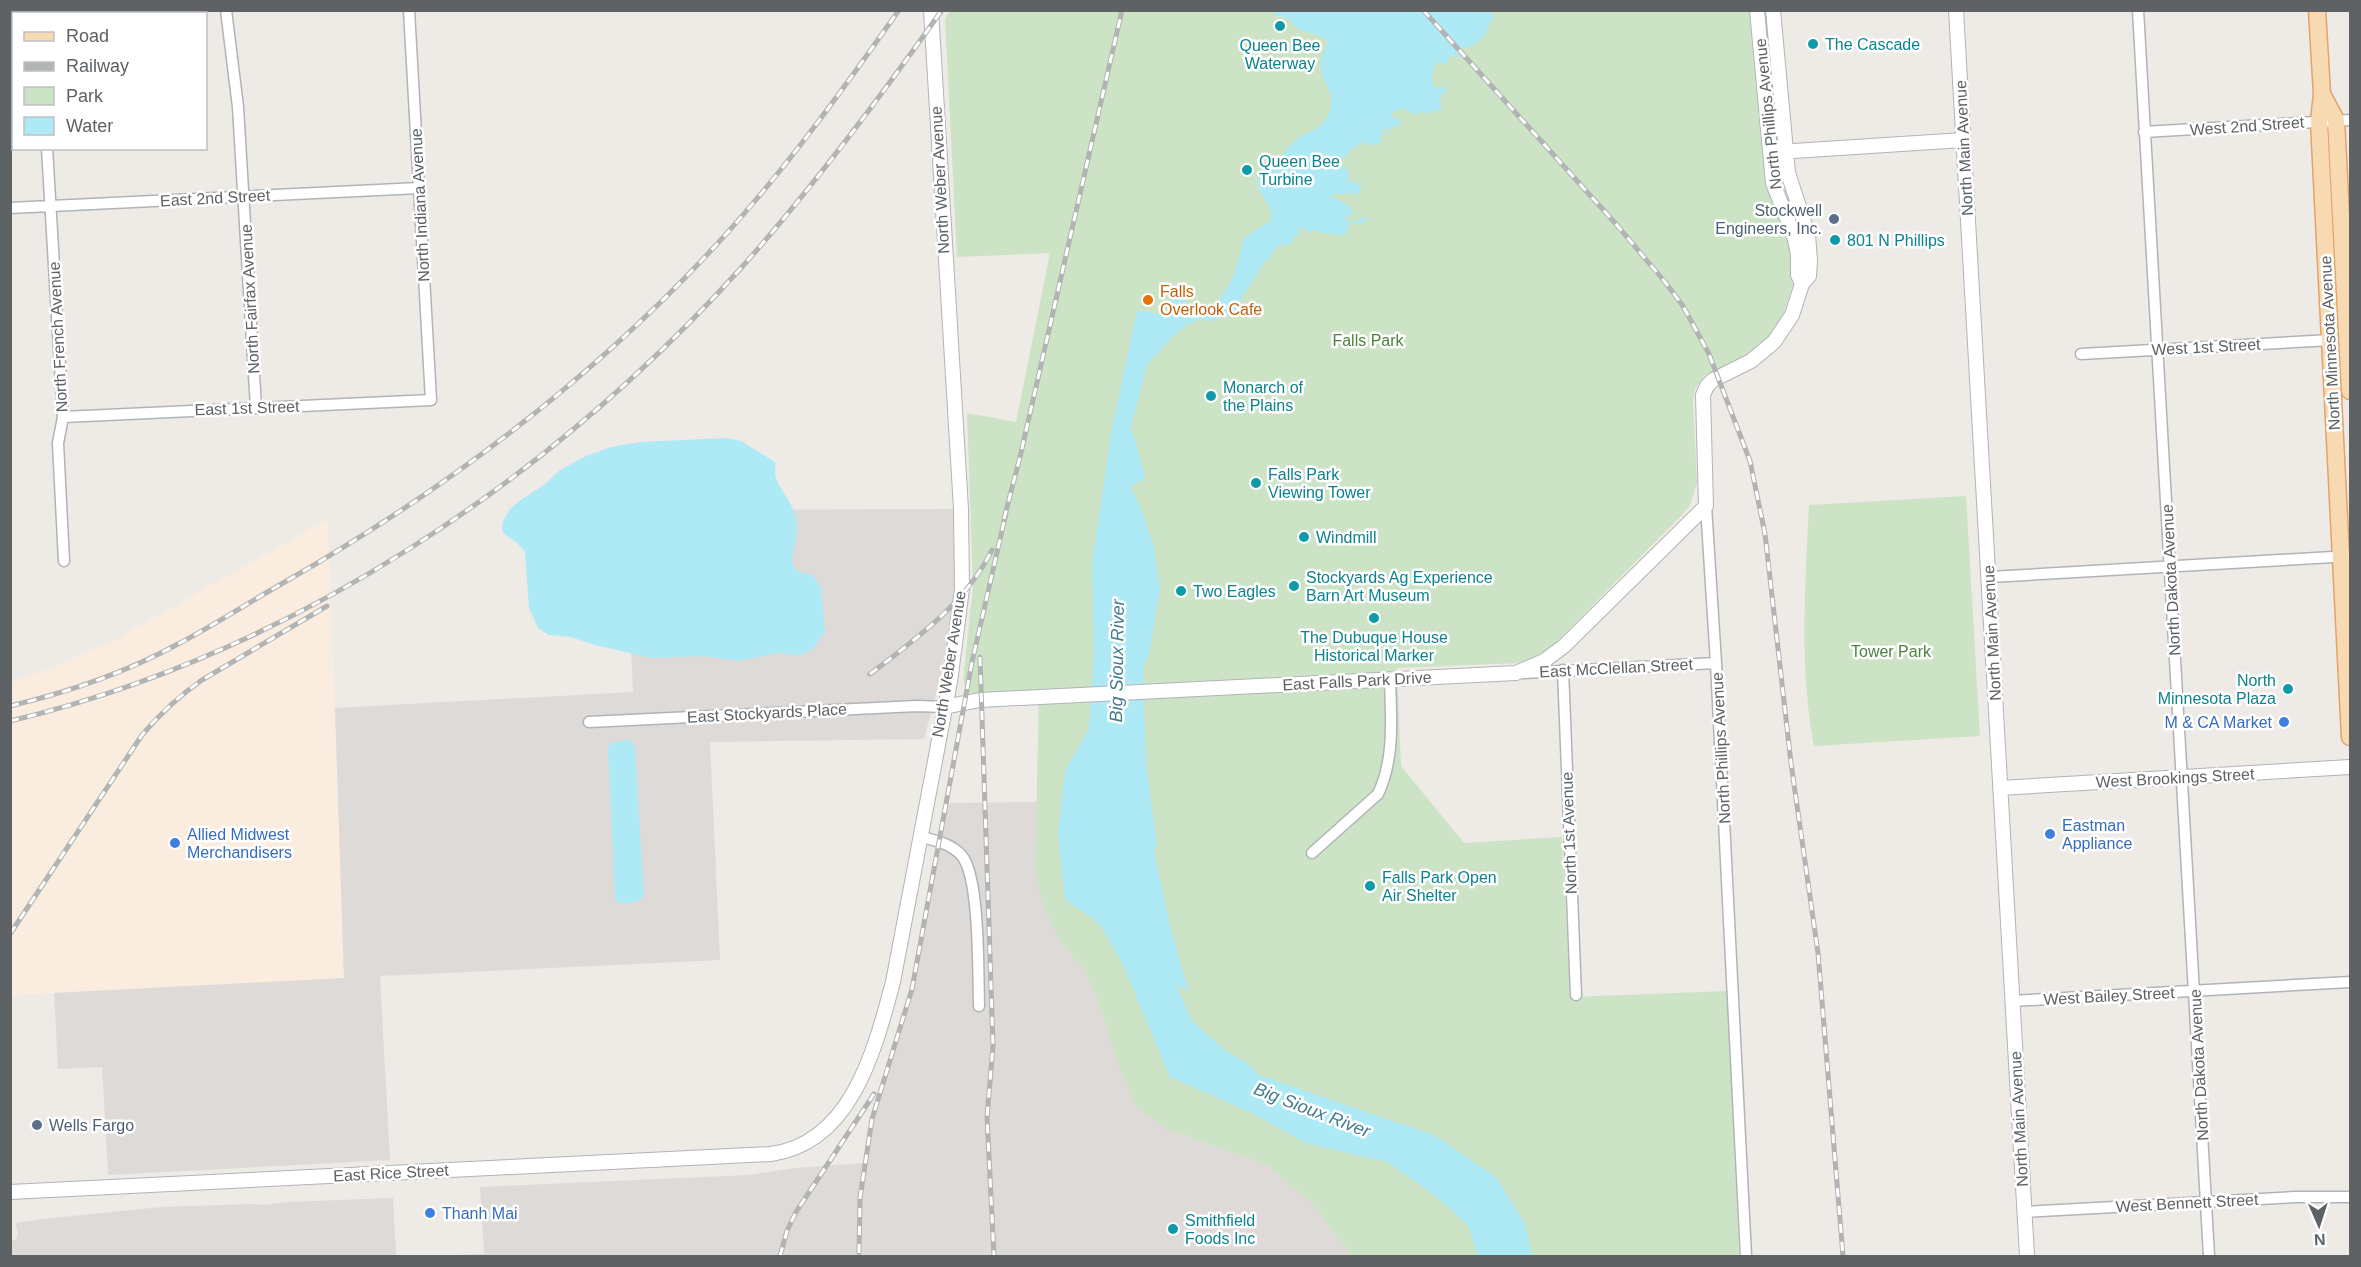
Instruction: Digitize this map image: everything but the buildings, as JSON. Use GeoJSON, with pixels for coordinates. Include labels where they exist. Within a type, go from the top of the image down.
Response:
{"type":"FeatureCollection","features":[{"type":"Feature","properties":{"kind":"main road","name":"North Minnesota Avenue"},"geometry":{"type":"LineString","coordinates":[[2317,10],[2322,94],[2319,121],[2346,556],[2350,737]]}},
{"type":"Feature","properties":{"kind":"main road","name":"North Minnesota Avenue"},"geometry":{"type":"LineString","coordinates":[[2322,94],[2344,120],[2350,391]]}},
{"type":"Feature","properties":{"kind":"street","name":"North Fairfax Avenue"},"geometry":{"type":"LineString","coordinates":[[226,10],[236,85],[245,196],[256,408]]}},
{"type":"Feature","properties":{"kind":"street","name":"North Indiana Avenue"},"geometry":{"type":"LineString","coordinates":[[409,10],[431,400]]}},
{"type":"Feature","properties":{"kind":"street","name":"North Weber Avenue"},"geometry":{"type":"LineString","coordinates":[[771,1154],[795,1149],[824,1131],[844,1107],[861,1078],[875,1046],[893,982],[945,707],[960,608],[962,540],[931,10]]}},
{"type":"Feature","properties":{"kind":"street","name":"North Phillips Avenue"},"geometry":{"type":"LineString","coordinates":[[1757,10],[1775,190],[1795,239],[1798,275],[1803,284]]}},
{"type":"Feature","properties":{"kind":"street","name":"North Phillips Avenue"},"geometry":{"type":"LineString","coordinates":[[1746,1257],[1706,507],[1703,394],[1713,380],[1751,361],[1774,342],[1792,315],[1803,284],[1809,276],[1809,240],[1790,184],[1773,10]]}},
{"type":"Feature","properties":{"kind":"street","name":"North Main Avenue"},"geometry":{"type":"LineString","coordinates":[[1956,10],[2027,1257]]}},
{"type":"Feature","properties":{"kind":"street","name":"North Dakota Avenue"},"geometry":{"type":"LineString","coordinates":[[2138,10],[2209,1257]]}},
{"type":"Feature","properties":{"kind":"street","name":"West 2nd Street"},"geometry":{"type":"LineString","coordinates":[[2144,132],[2344,120]]}},
{"type":"Feature","properties":{"kind":"street"},"geometry":{"type":"LineString","coordinates":[[1770,152],[1963,140]]}},
{"type":"Feature","properties":{"kind":"street","name":"North French Avenue"},"geometry":{"type":"LineString","coordinates":[[47,150],[63,417],[58,442],[64,561]]}},
{"type":"Feature","properties":{"kind":"street","name":"East 2nd Street"},"geometry":{"type":"LineString","coordinates":[[10,208],[419,188]]}},
{"type":"Feature","properties":{"kind":"street","name":"West 1st Street"},"geometry":{"type":"LineString","coordinates":[[2081,354],[2331,340]]}},
{"type":"Feature","properties":{"kind":"street","name":"East 1st Street"},"geometry":{"type":"LineString","coordinates":[[63,417],[431,400]]}},
{"type":"Feature","properties":{"kind":"street","name":"East Falls Park Drive"},"geometry":{"type":"LineString","coordinates":[[945,707],[972,701],[1516,673],[1544,661],[1564,646],[1706,507]]}},
{"type":"Feature","properties":{"kind":"street"},"geometry":{"type":"LineString","coordinates":[[1990,577],[2346,556]]}},
{"type":"Feature","properties":{"kind":"street","name":"East McClellan Street"},"geometry":{"type":"LineString","coordinates":[[1516,673],[1716,663]]}},
{"type":"Feature","properties":{"kind":"street","name":"North 1st Avenue"},"geometry":{"type":"LineString","coordinates":[[1563,670],[1576,996]]}},
{"type":"Feature","properties":{"kind":"street"},"geometry":{"type":"LineString","coordinates":[[1312,853],[1378,794],[1383,785],[1392,732],[1390,679]]}},
{"type":"Feature","properties":{"kind":"street","name":"East Stockyards Place"},"geometry":{"type":"LineString","coordinates":[[589,722],[905,706],[945,707]]}},
{"type":"Feature","properties":{"kind":"street","name":"West Brookings Street"},"geometry":{"type":"LineString","coordinates":[[2000,788],[2350,767]]}},
{"type":"Feature","properties":{"kind":"street"},"geometry":{"type":"LineString","coordinates":[[921,837],[954,849],[961,855],[969,872],[975,906],[979,1006]]}},
{"type":"Feature","properties":{"kind":"street","name":"West Bailey Street"},"geometry":{"type":"LineString","coordinates":[[2012,1001],[2350,982]]}},
{"type":"Feature","properties":{"kind":"street","name":"East Rice Street"},"geometry":{"type":"LineString","coordinates":[[10,1192],[771,1154]]}},
{"type":"Feature","properties":{"kind":"street"},"geometry":{"type":"LineString","coordinates":[[10,1202],[51,1190]]}},
{"type":"Feature","properties":{"kind":"street","name":"West Bennett Street"},"geometry":{"type":"LineString","coordinates":[[2025,1212],[2295,1197],[2350,1197]]}},
{"type":"Feature","properties":{"kind":"shaded area"},"geometry":{"type":"Polygon","coordinates":[[[957,509],[953,615],[941,675],[924,739],[710,742],[720,960],[380,976],[390,1160],[108,1175],[102,1067],[58,1069],[54,993],[344,978],[335,708],[633,692],[631,647],[708,510],[957,509]]]}},
{"type":"Feature","properties":{"kind":"shaded area","name":"Allied Midwest Merchandisers"},"geometry":{"type":"Polygon","coordinates":[[[328,519],[344,978],[11,995],[10,682],[43,671],[111,642],[328,519]]]}},
{"type":"Feature","properties":{"kind":"shaded area"},"geometry":{"type":"Polygon","coordinates":[[[1037,802],[1035,869],[1058,938],[1086,973],[1102,1012],[1169,1130],[1269,1166],[1312,1204],[1352,1256],[428,1256],[484,1254],[480,1187],[748,1175],[795,1168],[864,1163],[879,1092],[912,989],[946,803],[1037,802]]]}},
{"type":"Feature","properties":{"kind":"shaded area"},"geometry":{"type":"Polygon","coordinates":[[[393,1198],[396,1256],[11,1256],[11,1242],[18,1234],[15,1223],[161,1207],[263,1205],[393,1198]]]}},
{"type":"Feature","properties":{"kind":"green space","name":"Falls Park"},"geometry":{"type":"Polygon","coordinates":[[[951,10],[1753,11],[1785,225],[1794,264],[1794,283],[1782,318],[1767,338],[1745,356],[1705,375],[1695,389],[1693,403],[1697,483],[1690,505],[1549,649],[1521,663],[1397,668],[1401,766],[1464,843],[1562,837],[1570,997],[1727,991],[1739,1256],[1352,1256],[1312,1204],[1269,1166],[1169,1130],[1138,1109],[1120,1070],[1102,1012],[1086,973],[1058,938],[1043,905],[1035,869],[1039,691],[970,694],[963,680],[973,587],[967,413],[1016,422],[1050,253],[957,257],[945,19],[951,10]]]}},
{"type":"Feature","properties":{"kind":"green space","name":"Tower Park"},"geometry":{"type":"Polygon","coordinates":[[[1966,496],[1980,736],[1814,746],[1809,717],[1805,657],[1809,505],[1966,496]]]}},
{"type":"Feature","properties":{"kind":"water"},"geometry":{"type":"Polygon","coordinates":[[[1487,10],[1488,14],[1490,11],[1492,13],[1493,21],[1480,41],[1462,49],[1459,57],[1448,56],[1448,61],[1444,64],[1435,62],[1434,71],[1431,74],[1433,86],[1436,88],[1454,85],[1445,88],[1445,93],[1448,94],[1438,95],[1442,100],[1439,102],[1442,110],[1435,110],[1428,114],[1425,112],[1412,114],[1405,108],[1393,112],[1390,116],[1401,120],[1401,126],[1394,126],[1388,131],[1384,127],[1382,132],[1391,135],[1381,134],[1380,144],[1369,145],[1363,142],[1358,146],[1335,144],[1334,160],[1339,165],[1345,166],[1349,173],[1347,181],[1362,184],[1357,195],[1350,193],[1328,195],[1351,207],[1353,214],[1346,216],[1347,221],[1357,221],[1362,217],[1370,218],[1362,223],[1350,223],[1346,234],[1338,236],[1316,230],[1310,232],[1298,227],[1297,232],[1301,229],[1300,233],[1287,245],[1277,245],[1276,250],[1271,253],[1270,260],[1248,264],[1238,284],[1240,288],[1232,302],[1236,310],[1214,321],[1200,319],[1188,325],[1171,338],[1147,365],[1131,428],[1145,475],[1141,482],[1136,482],[1131,489],[1137,497],[1136,500],[1154,547],[1160,591],[1149,654],[1143,667],[1146,766],[1157,844],[1154,852],[1170,926],[1189,992],[1176,984],[1191,1020],[1226,1051],[1247,1063],[1259,1075],[1436,1136],[1497,1178],[1525,1224],[1532,1256],[1478,1256],[1468,1225],[1433,1194],[1387,1162],[1305,1143],[1254,1114],[1170,1077],[1123,965],[1099,923],[1065,900],[1058,834],[1065,771],[1089,728],[1094,653],[1092,564],[1111,434],[1137,310],[1167,315],[1173,293],[1184,296],[1187,305],[1192,306],[1199,303],[1212,309],[1218,305],[1228,288],[1244,238],[1271,220],[1269,206],[1258,187],[1257,181],[1261,170],[1266,164],[1283,154],[1296,140],[1320,125],[1328,117],[1330,111],[1330,93],[1321,66],[1327,40],[1297,28],[1290,19],[1274,15],[1275,11],[1487,10]]]}},
{"type":"Feature","properties":{"kind":"water"},"geometry":{"type":"Polygon","coordinates":[[[726,438],[741,441],[775,462],[776,479],[792,506],[796,518],[797,535],[793,566],[801,573],[813,575],[821,588],[825,632],[813,649],[800,655],[778,653],[739,661],[704,656],[652,658],[571,637],[549,635],[538,628],[529,608],[525,552],[504,534],[502,529],[503,521],[509,510],[560,470],[586,456],[611,447],[641,442],[726,438]]]}},
{"type":"Feature","properties":{"kind":"water"},"geometry":{"type":"Polygon","coordinates":[[[629,739],[635,748],[644,896],[635,902],[624,903],[617,902],[615,897],[608,748],[610,744],[629,739]]]}},
{"type":"Feature","properties":{"kind":"waterway","name":"Big Sioux River"},"geometry":{"type":"LineString","coordinates":[[1317,173],[1360,128]]}},
{"type":"Feature","properties":{"kind":"waterway","name":"Big Sioux River"},"geometry":{"type":"LineString","coordinates":[[1226,306],[1267,241]]}},
{"type":"Feature","properties":{"kind":"railway"},"geometry":{"type":"LineString","coordinates":[[10,706],[75,688],[117,673],[191,637],[343,548],[458,471],[514,430],[620,341],[718,243],[790,159],[899,10]]}},
{"type":"Feature","properties":{"kind":"railway"},"geometry":{"type":"LineString","coordinates":[[10,721],[114,691],[216,652],[314,604],[409,549],[500,487],[586,418],[667,345],[742,267],[845,142],[942,10]]}},
{"type":"Feature","properties":{"kind":"railway"},"geometry":{"type":"LineString","coordinates":[[1004,519],[1122,10]]}},
{"type":"Feature","properties":{"kind":"railway"},"geometry":{"type":"LineString","coordinates":[[1423,10],[1616,224],[1683,306],[1709,354],[1750,461],[1765,534],[1791,763],[1818,953],[1843,1256]]}},
{"type":"Feature","properties":{"kind":"railway"},"geometry":{"type":"LineString","coordinates":[[859,1253],[860,1198],[872,1119],[912,989],[972,662],[1006,513]]}},
{"type":"Feature","properties":{"kind":"railway"},"geometry":{"type":"LineString","coordinates":[[870,674],[922,633],[954,603],[981,569],[992,550]]}},
{"type":"Feature","properties":{"kind":"railway"},"geometry":{"type":"LineString","coordinates":[[10,934],[142,735],[156,720],[202,680],[327,606]]}},
{"type":"Feature","properties":{"kind":"railway"},"geometry":{"type":"LineString","coordinates":[[980,657],[993,1046],[987,1117],[994,1256]]}},
{"type":"Feature","properties":{"kind":"railway"},"geometry":{"type":"LineString","coordinates":[[780,1256],[787,1231],[796,1212],[874,1094]]}},
{"type":"Feature","properties":{"kind":"place","name":"Queen Bee Waterway"},"geometry":{"type":"Point","coordinates":[1280,26]}},
{"type":"Feature","properties":{"kind":"place","name":"The Cascade"},"geometry":{"type":"Point","coordinates":[1813,44]}},
{"type":"Feature","properties":{"kind":"place","name":"Queen Bee Turbine"},"geometry":{"type":"Point","coordinates":[1247,170]}},
{"type":"Feature","properties":{"kind":"place","name":"Stockwell Engineers, Inc."},"geometry":{"type":"Point","coordinates":[1834,219]}},
{"type":"Feature","properties":{"kind":"place","name":"801 N Phillips"},"geometry":{"type":"Point","coordinates":[1835,240]}},
{"type":"Feature","properties":{"kind":"place","name":"Falls Overlook Cafe"},"geometry":{"type":"Point","coordinates":[1148,300]}},
{"type":"Feature","properties":{"kind":"place","name":"Monarch of the Plains"},"geometry":{"type":"Point","coordinates":[1211,396]}},
{"type":"Feature","properties":{"kind":"place","name":"Falls Park Viewing Tower"},"geometry":{"type":"Point","coordinates":[1256,483]}},
{"type":"Feature","properties":{"kind":"place","name":"Windmill"},"geometry":{"type":"Point","coordinates":[1304,537]}},
{"type":"Feature","properties":{"kind":"place","name":"Stockyards Ag Experience Barn Art Museum"},"geometry":{"type":"Point","coordinates":[1294,586]}},
{"type":"Feature","properties":{"kind":"place","name":"Two Eagles"},"geometry":{"type":"Point","coordinates":[1181,591]}},
{"type":"Feature","properties":{"kind":"place","name":"The Dubuque House Historical Marker"},"geometry":{"type":"Point","coordinates":[1374,618]}},
{"type":"Feature","properties":{"kind":"place","name":"North Minnesota Plaza"},"geometry":{"type":"Point","coordinates":[2288,689]}},
{"type":"Feature","properties":{"kind":"place","name":"M & CA Market"},"geometry":{"type":"Point","coordinates":[2284,722]}},
{"type":"Feature","properties":{"kind":"place","name":"Eastman Appliance"},"geometry":{"type":"Point","coordinates":[2050,834]}},
{"type":"Feature","properties":{"kind":"place","name":"Allied Midwest Merchandisers"},"geometry":{"type":"Point","coordinates":[175,843]}},
{"type":"Feature","properties":{"kind":"place","name":"Falls Park Open Air Shelter"},"geometry":{"type":"Point","coordinates":[1370,886]}},
{"type":"Feature","properties":{"kind":"place","name":"Wells Fargo"},"geometry":{"type":"Point","coordinates":[37,1125]}},
{"type":"Feature","properties":{"kind":"place","name":"Thanh Mai"},"geometry":{"type":"Point","coordinates":[430,1213]}},
{"type":"Feature","properties":{"kind":"place","name":"Smithfield Foods Inc"},"geometry":{"type":"Point","coordinates":[1173,1229]}}]}
